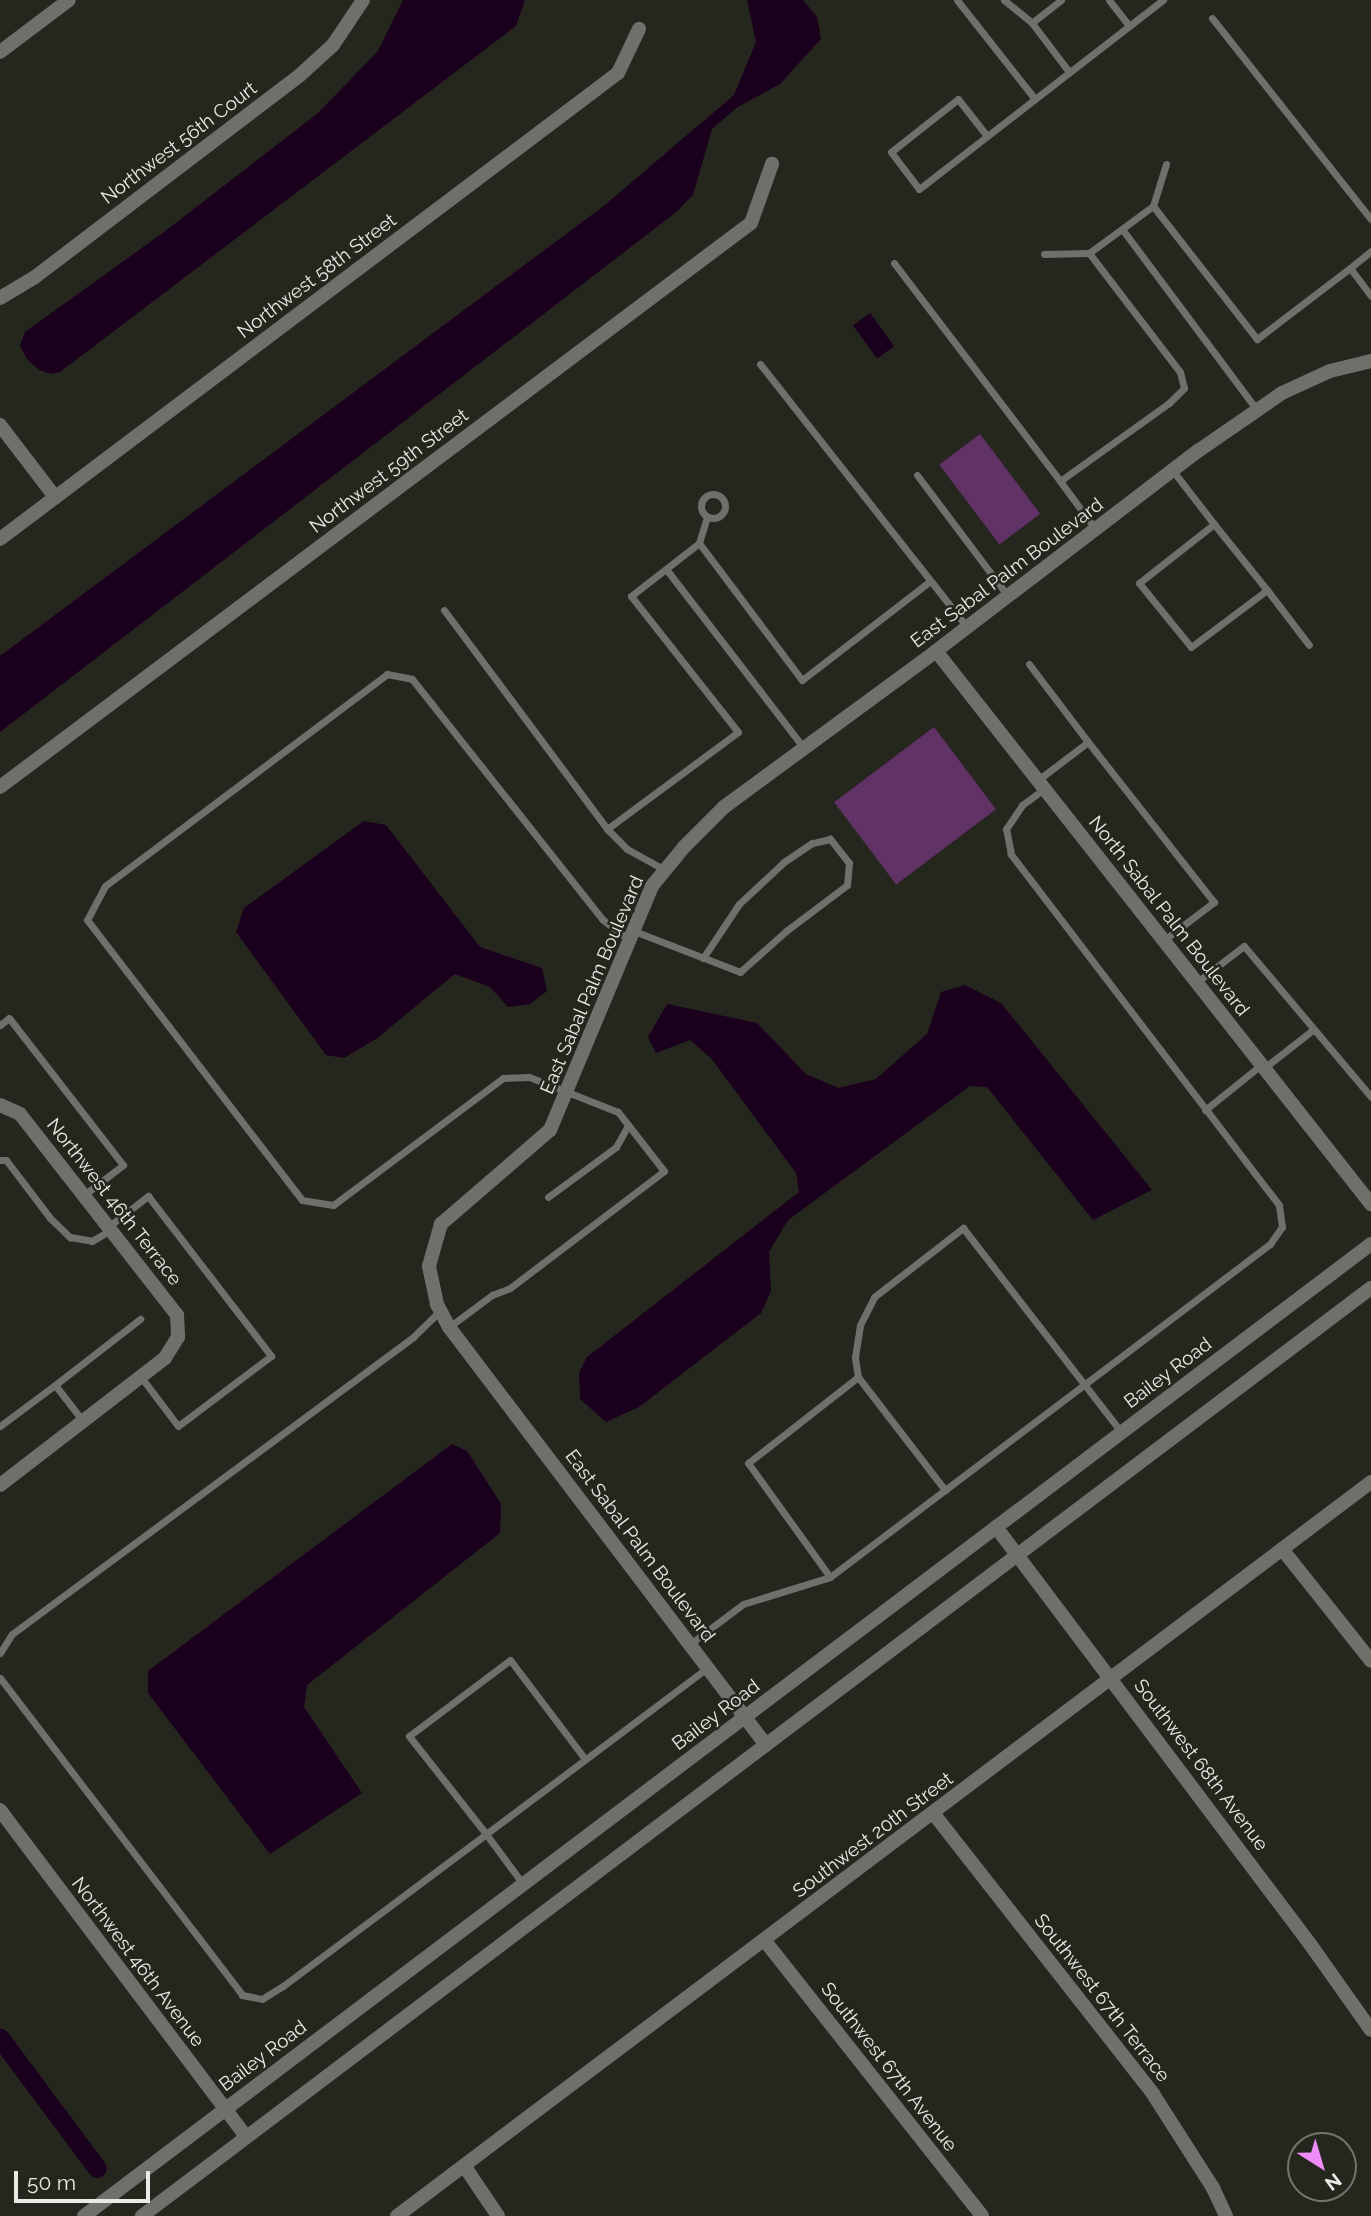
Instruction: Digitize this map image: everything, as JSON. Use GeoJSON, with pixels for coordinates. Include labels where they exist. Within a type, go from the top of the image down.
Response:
{"type":"FeatureCollection","features":[{"type":"Feature","properties":{"kind":"street"},"geometry":{"type":"LineString","coordinates":[[0,52],[68,0]]}},
{"type":"Feature","properties":{"kind":"street","name":"Northwest 56th Court"},"geometry":{"type":"LineString","coordinates":[[0,298],[35,277],[299,76],[333,45],[363,0]]}},
{"type":"Feature","properties":{"kind":"street","name":"Northwest 58th Street"},"geometry":{"type":"LineString","coordinates":[[0,539],[618,73],[639,29]]}},
{"type":"Feature","properties":{"kind":"street","name":"Northwest 59th Street"},"geometry":{"type":"LineString","coordinates":[[0,787],[751,223],[772,164]]}},
{"type":"Feature","properties":{"kind":"street","name":"East Sabal Palm Boulevard"},"geometry":{"type":"LineString","coordinates":[[766,1745],[450,1327],[441,1311],[429,1266],[440,1224],[550,1130],[652,886],[724,807],[1257,410],[1282,393],[1330,371],[1371,361]]}},
{"type":"Feature","properties":{"kind":"street"},"geometry":{"type":"LineString","coordinates":[[0,425],[55,497]]}},
{"type":"Feature","properties":{"kind":"street","name":"North Sabal Palm Boulevard"},"geometry":{"type":"LineString","coordinates":[[936,651],[1371,1204]]}},
{"type":"Feature","properties":{"kind":"street","name":"Northwest 46th Terrace"},"geometry":{"type":"LineString","coordinates":[[0,1105],[20,1114],[177,1315],[178,1337],[165,1358],[141,1376]]}},
{"type":"Feature","properties":{"kind":"street","name":"Bailey Road"},"geometry":{"type":"LineString","coordinates":[[84,2216],[1371,1244]]}},
{"type":"Feature","properties":{"kind":"street"},"geometry":{"type":"LineString","coordinates":[[142,2216],[1371,1288]]}},
{"type":"Feature","properties":{"kind":"street"},"geometry":{"type":"LineString","coordinates":[[0,1485],[141,1376]]}},
{"type":"Feature","properties":{"kind":"street","name":"Southwest 20th Street"},"geometry":{"type":"LineString","coordinates":[[397,2216],[1371,1482]]}},
{"type":"Feature","properties":{"kind":"street","name":"Southwest 68th Avenue"},"geometry":{"type":"LineString","coordinates":[[996,1527],[1112,1678],[1371,2030]]}},
{"type":"Feature","properties":{"kind":"street"},"geometry":{"type":"LineString","coordinates":[[1283,1549],[1371,1661]]}},
{"type":"Feature","properties":{"kind":"street","name":"Northwest 46th Avenue"},"geometry":{"type":"LineString","coordinates":[[0,1810],[246,2137]]}},
{"type":"Feature","properties":{"kind":"street","name":"Southwest 67th Terrace"},"geometry":{"type":"LineString","coordinates":[[933,1813],[1153,2094],[1213,2188],[1226,2216]]}},
{"type":"Feature","properties":{"kind":"street","name":"Southwest 67th Avenue"},"geometry":{"type":"LineString","coordinates":[[765,1941],[982,2216]]}},
{"type":"Feature","properties":{"kind":"street"},"geometry":{"type":"LineString","coordinates":[[465,2167],[498,2216]]}},
{"type":"Feature","properties":{"kind":"lane"},"geometry":{"type":"LineString","coordinates":[[957,0],[1035,99]]}},
{"type":"Feature","properties":{"kind":"lane"},"geometry":{"type":"LineString","coordinates":[[1004,0],[1032,23],[1069,72]]}},
{"type":"Feature","properties":{"kind":"lane"},"geometry":{"type":"LineString","coordinates":[[1032,23],[1061,0]]}},
{"type":"Feature","properties":{"kind":"lane"},"geometry":{"type":"LineString","coordinates":[[1110,0],[1129,26]]}},
{"type":"Feature","properties":{"kind":"lane"},"geometry":{"type":"LineString","coordinates":[[987,136],[958,99],[891,152],[919,189],[1163,0]]}},
{"type":"Feature","properties":{"kind":"lane"},"geometry":{"type":"LineString","coordinates":[[1212,18],[1371,219]]}},
{"type":"Feature","properties":{"kind":"lane"},"geometry":{"type":"LineString","coordinates":[[1044,254],[1089,253],[1122,229],[1153,206],[1166,164]]}},
{"type":"Feature","properties":{"kind":"lane"},"geometry":{"type":"LineString","coordinates":[[1153,206],[1256,339],[1371,251]]}},
{"type":"Feature","properties":{"kind":"lane"},"geometry":{"type":"LineString","coordinates":[[1122,229],[1257,410]]}},
{"type":"Feature","properties":{"kind":"lane"},"geometry":{"type":"LineString","coordinates":[[1060,481],[1169,403],[1184,388],[1180,372],[1089,253]]}},
{"type":"Feature","properties":{"kind":"lane"},"geometry":{"type":"LineString","coordinates":[[894,262],[1096,530]]}},
{"type":"Feature","properties":{"kind":"lane"},"geometry":{"type":"LineString","coordinates":[[1350,268],[1371,296]]}},
{"type":"Feature","properties":{"kind":"lane"},"geometry":{"type":"LineString","coordinates":[[760,363],[967,628]]}},
{"type":"Feature","properties":{"kind":"lane"},"geometry":{"type":"LineString","coordinates":[[1173,471],[1309,645]]}},
{"type":"Feature","properties":{"kind":"lane"},"geometry":{"type":"LineString","coordinates":[[917,475],[1008,597]]}},
{"type":"Feature","properties":{"kind":"lane"},"geometry":{"type":"LineString","coordinates":[[607,830],[737,733],[631,596],[699,543],[707,517]]}},
{"type":"Feature","properties":{"kind":"lane"},"geometry":{"type":"LineString","coordinates":[[1214,524],[1139,583],[1191,648],[1267,590]]}},
{"type":"Feature","properties":{"kind":"lane"},"geometry":{"type":"LineString","coordinates":[[699,543],[802,680],[929,582]]}},
{"type":"Feature","properties":{"kind":"lane"},"geometry":{"type":"LineString","coordinates":[[666,569],[804,748]]}},
{"type":"Feature","properties":{"kind":"lane"},"geometry":{"type":"LineString","coordinates":[[444,610],[607,830],[627,849],[665,870]]}},
{"type":"Feature","properties":{"kind":"lane"},"geometry":{"type":"LineString","coordinates":[[1029,664],[1214,902],[1164,940]]}},
{"type":"Feature","properties":{"kind":"lane"},"geometry":{"type":"LineString","coordinates":[[450,1327],[492,1294],[510,1288],[664,1171],[618,1112],[529,1077],[503,1078],[333,1205],[302,1200],[88,920],[105,886],[387,674],[412,679],[602,919],[631,935],[740,972],[786,931],[847,886],[849,863],[830,839],[812,843],[784,862],[738,904],[703,958]]}},
{"type":"Feature","properties":{"kind":"lane"},"geometry":{"type":"LineString","coordinates":[[690,1644],[743,1604],[830,1577],[1269,1244],[1282,1227],[1279,1205],[1010,854],[1006,829],[1022,805],[1088,742]]}},
{"type":"Feature","properties":{"kind":"lane"},"geometry":{"type":"LineString","coordinates":[[1197,982],[1244,946],[1371,1097]]}},
{"type":"Feature","properties":{"kind":"lane"},"geometry":{"type":"LineString","coordinates":[[0,1025],[9,1018],[123,1166],[84,1195]]}},
{"type":"Feature","properties":{"kind":"lane"},"geometry":{"type":"LineString","coordinates":[[1205,1110],[1314,1029]]}},
{"type":"Feature","properties":{"kind":"lane"},"geometry":{"type":"LineString","coordinates":[[548,1197],[616,1147],[628,1125]]}},
{"type":"Feature","properties":{"kind":"lane"},"geometry":{"type":"LineString","coordinates":[[0,1160],[6,1160],[50,1218],[70,1237],[92,1241],[148,1196],[271,1356],[178,1426],[141,1376]]}},
{"type":"Feature","properties":{"kind":"lane"},"geometry":{"type":"LineString","coordinates":[[945,1490],[858,1377],[855,1357],[860,1325],[874,1297],[963,1228],[1122,1432]]}},
{"type":"Feature","properties":{"kind":"lane"},"geometry":{"type":"LineString","coordinates":[[0,1653],[12,1634],[413,1337],[441,1311]]}},
{"type":"Feature","properties":{"kind":"lane"},"geometry":{"type":"LineString","coordinates":[[0,1426],[141,1319]]}},
{"type":"Feature","properties":{"kind":"lane"},"geometry":{"type":"LineString","coordinates":[[830,1577],[748,1463],[858,1377]]}},
{"type":"Feature","properties":{"kind":"lane"},"geometry":{"type":"LineString","coordinates":[[55,1385],[83,1421]]}},
{"type":"Feature","properties":{"kind":"lane"},"geometry":{"type":"LineString","coordinates":[[523,1884],[410,1737],[510,1660],[585,1759]]}},
{"type":"Feature","properties":{"kind":"lane"},"geometry":{"type":"LineString","coordinates":[[0,1678],[242,1996],[262,1999],[283,1986],[708,1667]]}},
{"type":"Feature","properties":{"kind":"shaded area"},"geometry":{"type":"Polygon","coordinates":[[[403,0],[525,0],[516,26],[60,372],[51,374],[39,370],[27,359],[20,346],[25,332],[164,232],[318,113],[378,51],[403,0]]]}},
{"type":"Feature","properties":{"kind":"shaded area"},"geometry":{"type":"Polygon","coordinates":[[[747,0],[803,0],[817,17],[821,39],[780,84],[736,108],[712,129],[693,195],[675,213],[0,732],[0,656],[605,205],[734,95],[756,42],[747,0]]]}},
{"type":"Feature","properties":{"kind":"shaded area"},"geometry":{"type":"Polygon","coordinates":[[[870,313],[894,346],[877,359],[853,325],[870,313]]]}},
{"type":"Feature","properties":{"kind":"shaded area"},"geometry":{"type":"Polygon","coordinates":[[[980,434],[1040,514],[999,545],[939,465],[980,434]]]}},
{"type":"Feature","properties":{"kind":"shaded area"},"geometry":{"type":"Polygon","coordinates":[[[934,727],[996,809],[896,884],[834,802],[934,727]]]}},
{"type":"Feature","properties":{"kind":"shaded area"},"geometry":{"type":"Polygon","coordinates":[[[364,821],[386,825],[480,947],[542,968],[547,991],[530,1004],[508,1007],[490,987],[455,974],[376,1039],[344,1058],[326,1055],[236,932],[244,908],[364,821]]]}},
{"type":"Feature","properties":{"kind":"shaded area"},"geometry":{"type":"Polygon","coordinates":[[[965,985],[1001,1003],[1152,1190],[1093,1220],[987,1087],[970,1086],[788,1220],[769,1252],[771,1291],[761,1313],[639,1407],[606,1422],[580,1399],[579,1373],[587,1357],[799,1192],[796,1173],[711,1058],[690,1040],[656,1053],[648,1037],[667,1004],[757,1023],[806,1074],[838,1088],[876,1079],[927,1034],[941,992],[965,985]]]}},
{"type":"Feature","properties":{"kind":"shaded area"},"geometry":{"type":"Polygon","coordinates":[[[452,1444],[467,1451],[501,1504],[500,1533],[307,1685],[304,1707],[362,1793],[270,1854],[148,1693],[148,1671],[452,1444]]]}},
{"type":"Feature","properties":{"kind":"waterway"},"geometry":{"type":"LineString","coordinates":[[0,2038],[97,2168]]}}]}
